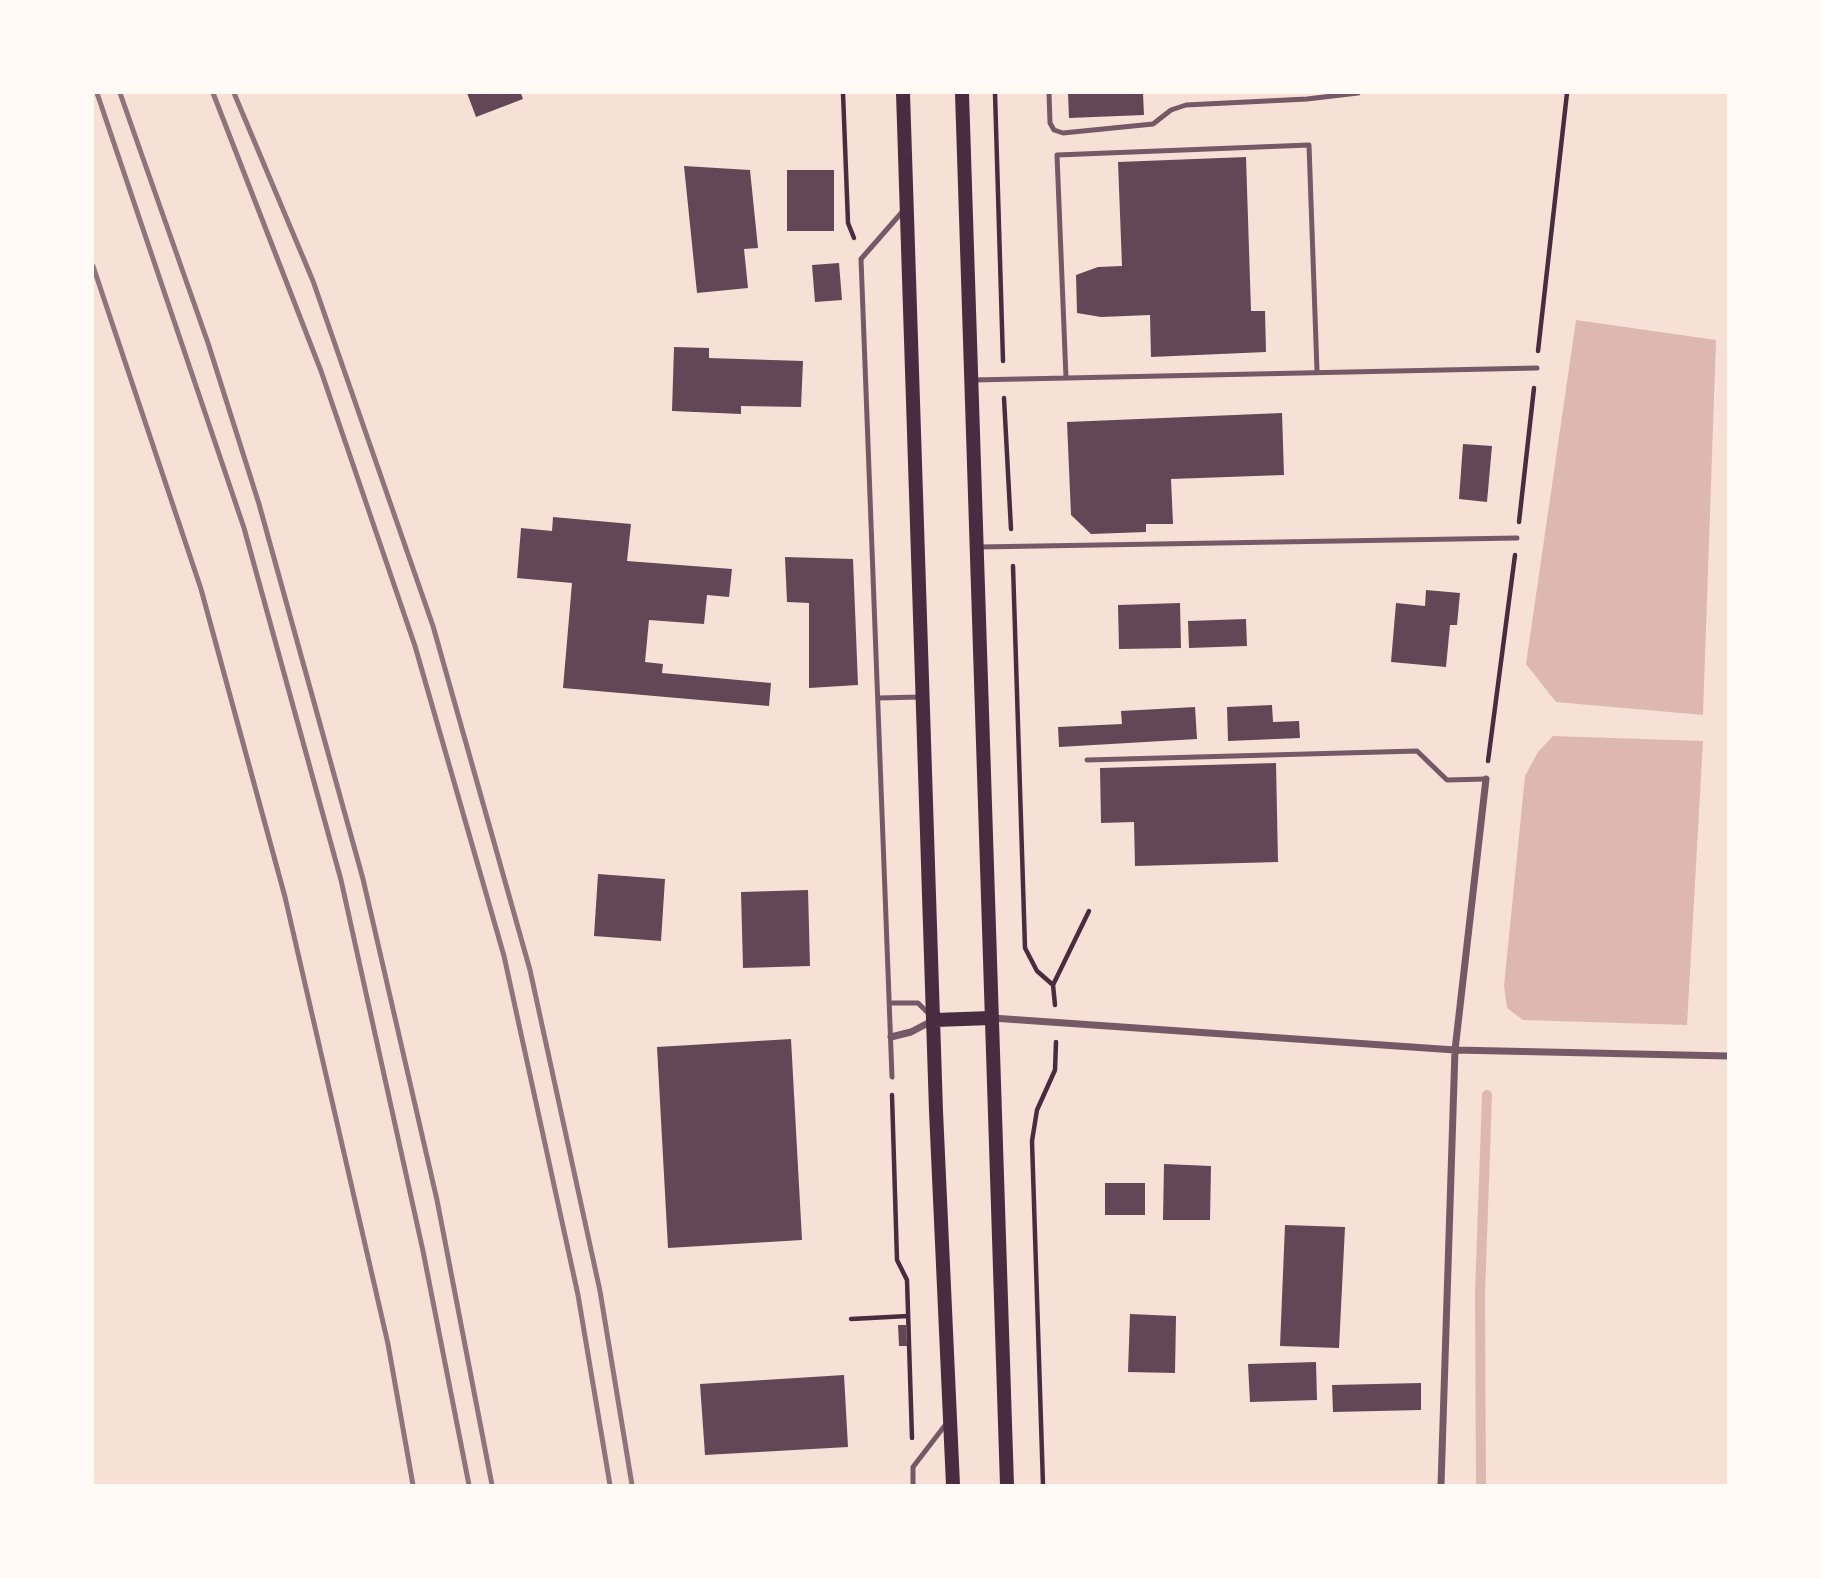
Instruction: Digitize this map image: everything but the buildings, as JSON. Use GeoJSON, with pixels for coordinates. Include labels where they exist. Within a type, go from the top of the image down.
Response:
{"type":"FeatureCollection","features":[{"type":"Feature","properties":{"kind":"main road"},"geometry":{"type":"LineString","coordinates":[[903,93],[936,1111],[953,1485]]}},
{"type":"Feature","properties":{"kind":"main road"},"geometry":{"type":"LineString","coordinates":[[962,93],[1007,1485]]}},
{"type":"Feature","properties":{"kind":"main road"},"geometry":{"type":"LineString","coordinates":[[935,1020],[990,1018]]}},
{"type":"Feature","properties":{"kind":"street"},"geometry":{"type":"LineString","coordinates":[[1441,1485],[1455,1051],[1486,779]]}},
{"type":"Feature","properties":{"kind":"street"},"geometry":{"type":"LineString","coordinates":[[990,1018],[1455,1051],[1728,1056]]}},
{"type":"Feature","properties":{"kind":"street"},"geometry":{"type":"LineString","coordinates":[[891,1037],[911,1032],[935,1020]]}},
{"type":"Feature","properties":{"kind":"lane"},"geometry":{"type":"LineString","coordinates":[[1049,93],[1050,123],[1054,130],[1063,132],[1153,124],[1171,110],[1186,105],[1307,99],[1359,93]]}},
{"type":"Feature","properties":{"kind":"lane"},"geometry":{"type":"LineString","coordinates":[[1066,378],[1057,155],[1309,145],[1317,372]]}},
{"type":"Feature","properties":{"kind":"lane"},"geometry":{"type":"LineString","coordinates":[[892,1077],[861,259],[907,206]]}},
{"type":"Feature","properties":{"kind":"lane"},"geometry":{"type":"LineString","coordinates":[[972,380],[1536,368]]}},
{"type":"Feature","properties":{"kind":"lane"},"geometry":{"type":"LineString","coordinates":[[975,547],[1517,538]]}},
{"type":"Feature","properties":{"kind":"lane"},"geometry":{"type":"LineString","coordinates":[[878,698],[922,697]]}},
{"type":"Feature","properties":{"kind":"lane"},"geometry":{"type":"LineString","coordinates":[[1087,760],[1417,751],[1447,780],[1486,779]]}},
{"type":"Feature","properties":{"kind":"lane"},"geometry":{"type":"LineString","coordinates":[[889,1003],[918,1003],[935,1020]]}},
{"type":"Feature","properties":{"kind":"lane"},"geometry":{"type":"LineString","coordinates":[[913,1485],[913,1466],[951,1418]]}},
{"type":"Feature","properties":{"kind":"path"},"geometry":{"type":"LineString","coordinates":[[843,93],[848,223],[861,259]]}},
{"type":"Feature","properties":{"kind":"path"},"geometry":{"type":"LineString","coordinates":[[1486,779],[1517,538],[1567,93]]}},
{"type":"Feature","properties":{"kind":"path"},"geometry":{"type":"LineString","coordinates":[[1053,985],[1090,911]]}},
{"type":"Feature","properties":{"kind":"path"},"geometry":{"type":"LineString","coordinates":[[1043,1485],[1032,1141],[1037,1110],[1055,1070],[1056,1021]]}},
{"type":"Feature","properties":{"kind":"path"},"geometry":{"type":"LineString","coordinates":[[892,1077],[897,1260],[907,1280],[913,1466]]}},
{"type":"Feature","properties":{"kind":"path"},"geometry":{"type":"LineString","coordinates":[[851,1319],[908,1316]]}},
{"type":"Feature","properties":{"kind":"shaded area"},"geometry":{"type":"Polygon","coordinates":[[[1576,320],[1716,340],[1703,715],[1556,702],[1526,664],[1576,320]]]}},
{"type":"Feature","properties":{"kind":"shaded area"},"geometry":{"type":"Polygon","coordinates":[[[1553,736],[1703,741],[1687,1025],[1523,1020],[1507,1008],[1504,986],[1525,776],[1538,752],[1553,736]]]}},
{"type":"Feature","properties":{"kind":"waterway"},"geometry":{"type":"LineString","coordinates":[[1481,1485],[1480,1294],[1487,1095]]}},
{"type":"Feature","properties":{"kind":"railway"},"geometry":{"type":"LineString","coordinates":[[97,93],[244,528],[341,880],[423,1251],[469,1485]]}},
{"type":"Feature","properties":{"kind":"railway"},"geometry":{"type":"LineString","coordinates":[[120,93],[208,343],[259,504],[363,879],[437,1200],[492,1485]]}},
{"type":"Feature","properties":{"kind":"railway"},"geometry":{"type":"LineString","coordinates":[[213,93],[321,371],[415,646],[504,956],[578,1295],[610,1485]]}},
{"type":"Feature","properties":{"kind":"railway"},"geometry":{"type":"LineString","coordinates":[[234,93],[313,281],[433,626],[530,970],[600,1291],[632,1485]]}},
{"type":"Feature","properties":{"kind":"railway"},"geometry":{"type":"LineString","coordinates":[[93,266],[201,589],[285,897],[388,1344],[413,1485]]}}]}
